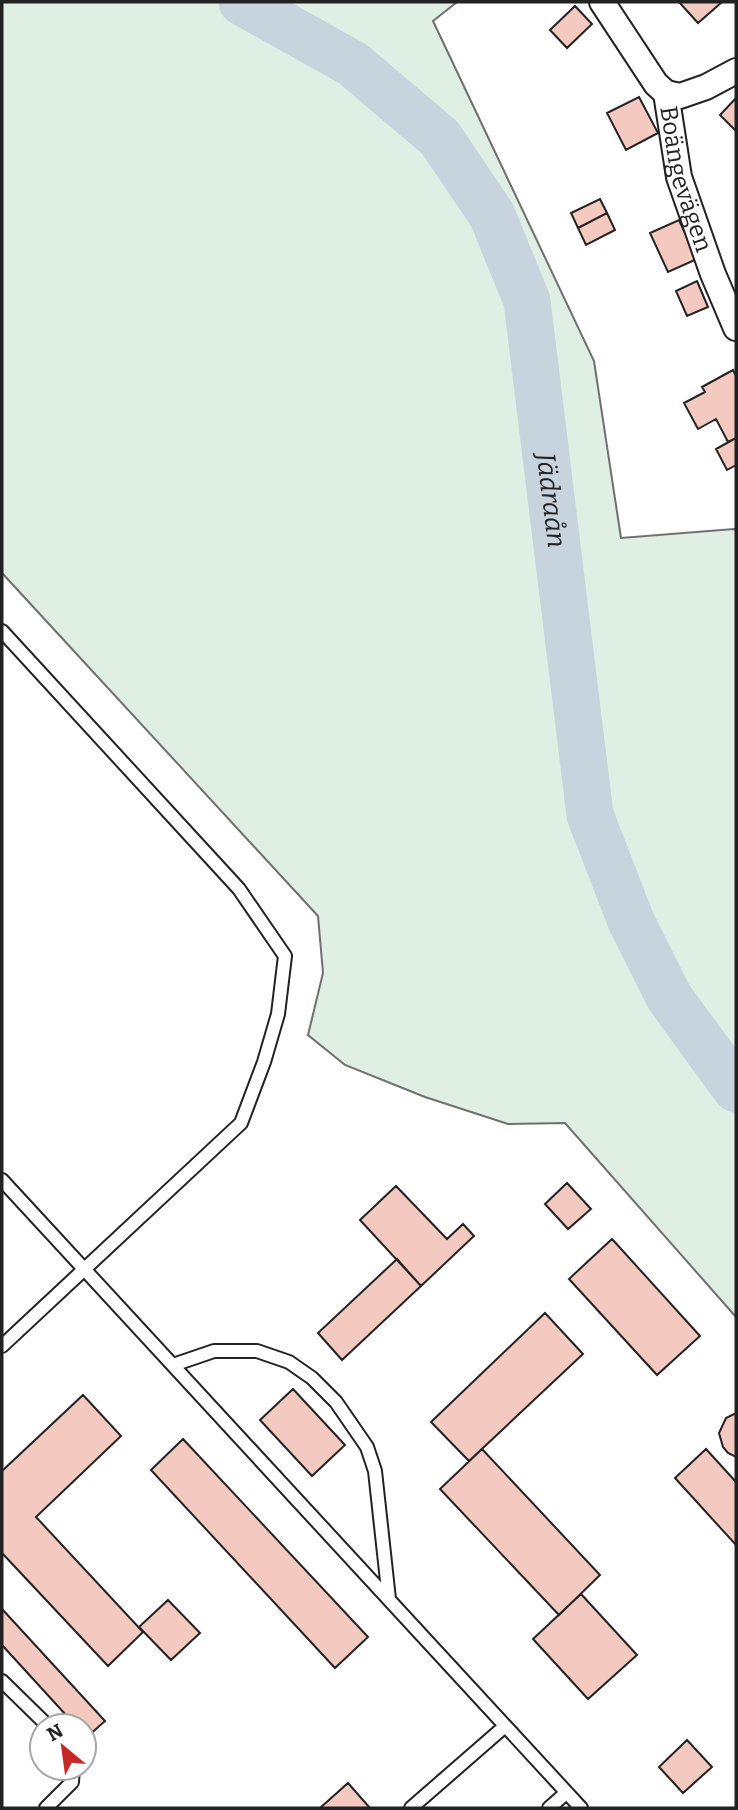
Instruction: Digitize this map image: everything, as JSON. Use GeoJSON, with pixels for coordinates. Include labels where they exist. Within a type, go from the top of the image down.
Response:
{"type":"FeatureCollection","features":[{"type":"Feature","properties":{"kind":"street","name":"Boängevägen"},"geometry":{"type":"LineString","coordinates":[[602,2],[656,84],[666,93],[679,177],[736,328]]}},
{"type":"Feature","properties":{"kind":"street"},"geometry":{"type":"LineString","coordinates":[[666,93],[680,96],[706,87],[736,71]]}},
{"type":"Feature","properties":{"kind":"lane"},"geometry":{"type":"LineString","coordinates":[[2,631],[239,889],[285,956],[278,1014],[242,1123],[2,1346]]}},
{"type":"Feature","properties":{"kind":"lane"},"geometry":{"type":"LineString","coordinates":[[2,1180],[580,1808]]}},
{"type":"Feature","properties":{"kind":"lane"},"geometry":{"type":"LineString","coordinates":[[173,1365],[214,1352],[257,1351],[289,1362],[312,1378],[336,1402],[368,1447],[375,1471],[389,1599]]}},
{"type":"Feature","properties":{"kind":"lane"},"geometry":{"type":"LineString","coordinates":[[2,1681],[34,1712]]}},
{"type":"Feature","properties":{"kind":"lane"},"geometry":{"type":"LineString","coordinates":[[411,1808],[504,1727]]}},
{"type":"Feature","properties":{"kind":"lane"},"geometry":{"type":"LineString","coordinates":[[46,1808],[72,1782]]}},
{"type":"Feature","properties":{"kind":"lane"},"geometry":{"type":"LineString","coordinates":[[549,1808],[566,1793]]}},
{"type":"Feature","properties":{"kind":"green space"},"geometry":{"type":"Polygon","coordinates":[[[2,2],[457,2],[433,21],[594,361],[621,538],[734,529],[736,531],[736,1317],[565,1123],[508,1124],[425,1097],[345,1065],[308,1035],[323,973],[318,916],[2,573],[2,2]]]}},
{"type":"Feature","properties":{"kind":"building"},"geometry":{"type":"Polygon","coordinates":[[[679,2],[722,2],[698,23],[679,2]]]}},
{"type":"Feature","properties":{"kind":"building"},"geometry":{"type":"Polygon","coordinates":[[[575,6],[592,24],[567,48],[550,30],[575,6]]]}},
{"type":"Feature","properties":{"kind":"building"},"geometry":{"type":"Polygon","coordinates":[[[639,97],[658,133],[626,150],[607,113],[639,97]]]}},
{"type":"Feature","properties":{"kind":"building"},"geometry":{"type":"Polygon","coordinates":[[[736,98],[736,131],[720,115],[736,98]]]}},
{"type":"Feature","properties":{"kind":"building"},"geometry":{"type":"Polygon","coordinates":[[[600,199],[607,213],[578,228],[571,213],[600,199]]]}},
{"type":"Feature","properties":{"kind":"building"},"geometry":{"type":"Polygon","coordinates":[[[607,213],[615,230],[586,245],[578,228],[607,213]]]}},
{"type":"Feature","properties":{"kind":"building"},"geometry":{"type":"Polygon","coordinates":[[[679,220],[697,259],[668,272],[650,233],[679,220]]]}},
{"type":"Feature","properties":{"kind":"building"},"geometry":{"type":"Polygon","coordinates":[[[697,281],[708,307],[687,316],[676,291],[697,281]]]}},
{"type":"Feature","properties":{"kind":"building"},"geometry":{"type":"Polygon","coordinates":[[[733,370],[736,376],[736,438],[728,442],[716,419],[698,429],[684,403],[705,392],[702,387],[733,370]]]}},
{"type":"Feature","properties":{"kind":"building"},"geometry":{"type":"Polygon","coordinates":[[[736,438],[736,465],[727,470],[716,449],[736,438]]]}},
{"type":"Feature","properties":{"kind":"building"},"geometry":{"type":"Polygon","coordinates":[[[567,1183],[591,1209],[568,1229],[545,1204],[567,1183]]]}},
{"type":"Feature","properties":{"kind":"building"},"geometry":{"type":"Polygon","coordinates":[[[396,1186],[447,1239],[463,1224],[474,1236],[421,1286],[360,1220],[396,1186]]]}},
{"type":"Feature","properties":{"kind":"building"},"geometry":{"type":"Polygon","coordinates":[[[612,1239],[700,1336],[657,1375],[569,1279],[612,1239]]]}},
{"type":"Feature","properties":{"kind":"building"},"geometry":{"type":"Polygon","coordinates":[[[397,1259],[421,1286],[342,1360],[318,1333],[397,1259]]]}},
{"type":"Feature","properties":{"kind":"building"},"geometry":{"type":"Polygon","coordinates":[[[545,1313],[583,1354],[469,1461],[431,1422],[545,1313]]]}},
{"type":"Feature","properties":{"kind":"building"},"geometry":{"type":"Polygon","coordinates":[[[293,1389],[345,1445],[312,1476],[260,1420],[293,1389]]]}},
{"type":"Feature","properties":{"kind":"building"},"geometry":{"type":"Polygon","coordinates":[[[83,1395],[121,1436],[36,1517],[143,1632],[108,1666],[2,1553],[2,1471],[83,1395]]]}},
{"type":"Feature","properties":{"kind":"building"},"geometry":{"type":"Polygon","coordinates":[[[736,1413],[736,1457],[723,1447],[719,1433],[726,1418],[736,1413]]]}},
{"type":"Feature","properties":{"kind":"building"},"geometry":{"type":"Polygon","coordinates":[[[183,1439],[368,1637],[335,1668],[151,1470],[183,1439]]]}},
{"type":"Feature","properties":{"kind":"building"},"geometry":{"type":"Polygon","coordinates":[[[482,1449],[600,1575],[559,1615],[440,1489],[482,1449]]]}},
{"type":"Feature","properties":{"kind":"building"},"geometry":{"type":"Polygon","coordinates":[[[706,1449],[736,1482],[736,1545],[675,1478],[706,1449]]]}},
{"type":"Feature","properties":{"kind":"building"},"geometry":{"type":"Polygon","coordinates":[[[581,1594],[637,1655],[588,1699],[533,1639],[581,1594]]]}},
{"type":"Feature","properties":{"kind":"building"},"geometry":{"type":"Polygon","coordinates":[[[168,1600],[200,1633],[171,1660],[139,1627],[168,1600]]]}},
{"type":"Feature","properties":{"kind":"building"},"geometry":{"type":"Polygon","coordinates":[[[2,1609],[97,1712],[63,1712],[2,1645],[2,1609]]]}},
{"type":"Feature","properties":{"kind":"building"},"geometry":{"type":"Polygon","coordinates":[[[98,1713],[105,1721],[98,1727],[98,1713]]]}},
{"type":"Feature","properties":{"kind":"building"},"geometry":{"type":"Polygon","coordinates":[[[687,1740],[712,1767],[683,1793],[659,1767],[687,1740]]]}},
{"type":"Feature","properties":{"kind":"building"},"geometry":{"type":"Polygon","coordinates":[[[348,1783],[370,1808],[320,1808],[348,1783]]]}},
{"type":"Feature","properties":{"kind":"waterway","name":"Jädraån"},"geometry":{"type":"LineString","coordinates":[[242,2],[353,64],[440,138],[492,215],[527,301],[590,815],[631,921],[669,997],[736,1089]]}}]}
